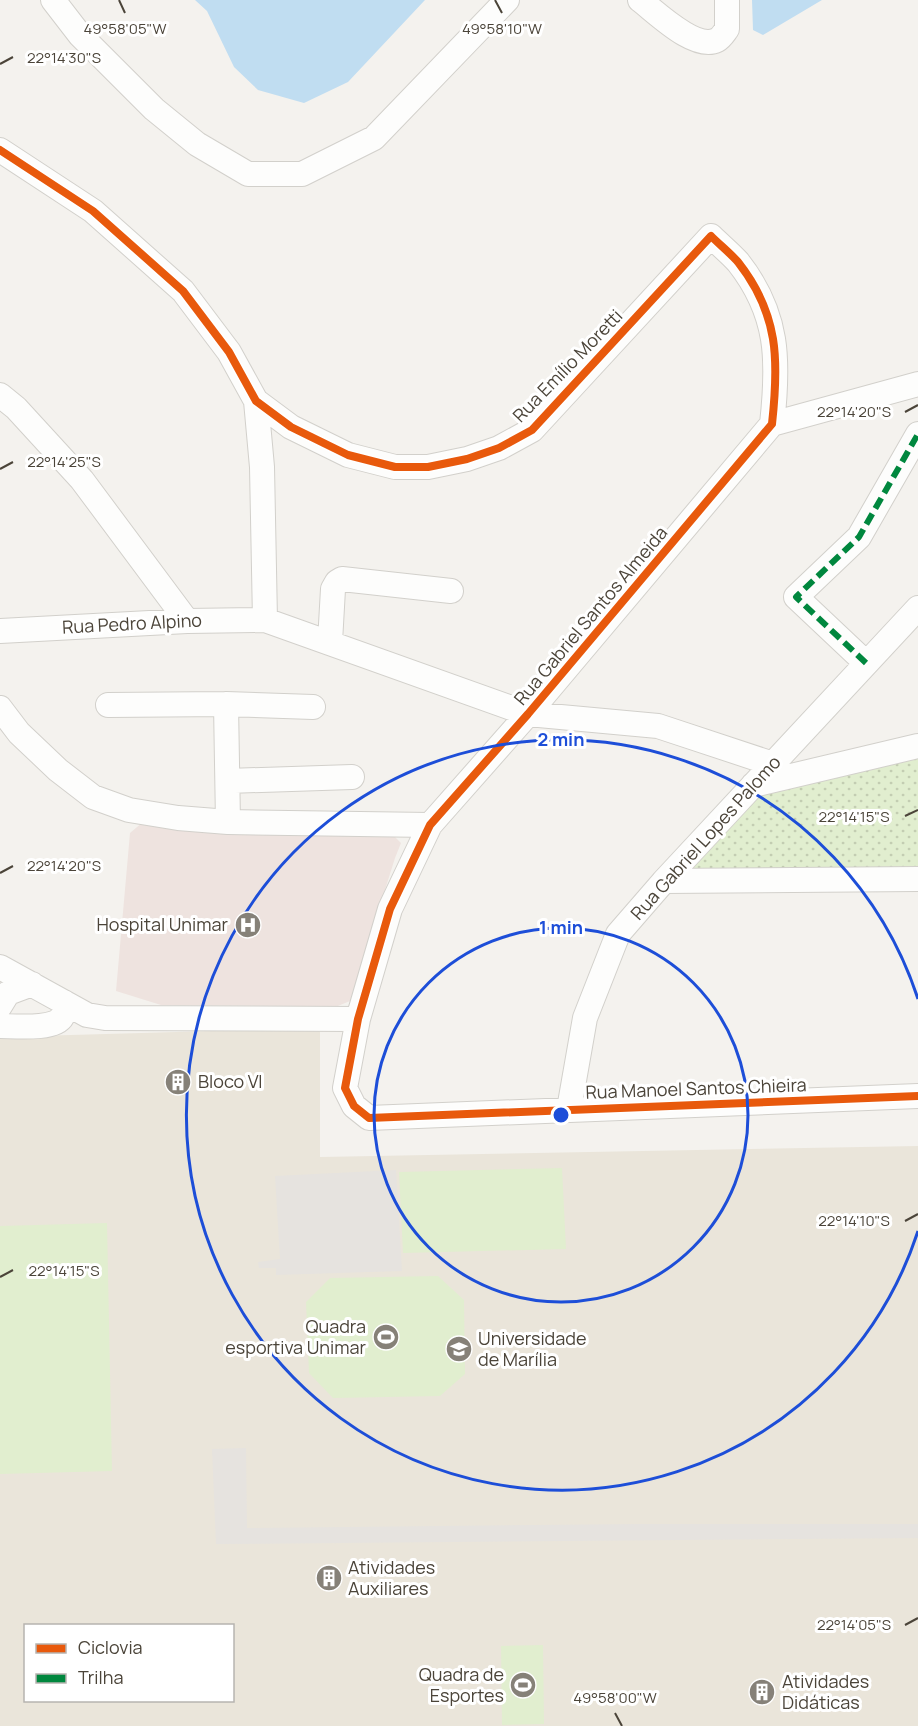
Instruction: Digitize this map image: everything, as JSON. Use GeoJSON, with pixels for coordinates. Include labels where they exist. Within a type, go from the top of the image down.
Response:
{"type":"FeatureCollection","features":[{"type":"Feature","properties":{"kind":"street"},"geometry":{"type":"LineString","coordinates":[[53,0],[80,35],[154,109],[197,144],[248,174],[302,174],[374,138],[507,0]]}},
{"type":"Feature","properties":{"kind":"street"},"geometry":{"type":"LineString","coordinates":[[640,0],[689,38],[706,42],[718,39],[727,29],[728,0]]}},
{"type":"Feature","properties":{"kind":"street","name":"Rua Emílio Moretti"},"geometry":{"type":"LineString","coordinates":[[0,150],[93,211],[183,291],[229,352],[256,401],[291,427],[348,455],[395,467],[428,467],[466,459],[499,448],[531,430],[711,236],[737,261],[757,290],[769,316],[777,380],[772,423]]}},
{"type":"Feature","properties":{"kind":"street"},"geometry":{"type":"LineString","coordinates":[[772,423],[918,384]]}},
{"type":"Feature","properties":{"kind":"street"},"geometry":{"type":"LineString","coordinates":[[256,401],[262,467],[265,620]]}},
{"type":"Feature","properties":{"kind":"street"},"geometry":{"type":"LineString","coordinates":[[5,405],[82,480],[187,621]]}},
{"type":"Feature","properties":{"kind":"street","name":"Rua Gabriel Santos Almeida"},"geometry":{"type":"LineString","coordinates":[[358,1019],[390,909],[430,825],[528,714],[772,423]]}},
{"type":"Feature","properties":{"kind":"street"},"geometry":{"type":"LineString","coordinates":[[866,663],[796,597],[859,537],[918,434]]}},
{"type":"Feature","properties":{"kind":"street"},"geometry":{"type":"LineString","coordinates":[[330,642],[333,589],[342,579],[451,591]]}},
{"type":"Feature","properties":{"kind":"street","name":"Rua Gabriel Lopes Palomo"},"geometry":{"type":"LineString","coordinates":[[569,1109],[585,1018],[618,934],[664,881],[918,608]]}},
{"type":"Feature","properties":{"kind":"street","name":"Rua Pedro Alpino"},"geometry":{"type":"LineString","coordinates":[[0,631],[187,621],[265,620],[528,714],[658,726],[773,764]]}},
{"type":"Feature","properties":{"kind":"street"},"geometry":{"type":"LineString","coordinates":[[226,704],[228,822]]}},
{"type":"Feature","properties":{"kind":"street"},"geometry":{"type":"LineString","coordinates":[[108,705],[226,704],[313,707]]}},
{"type":"Feature","properties":{"kind":"street"},"geometry":{"type":"LineString","coordinates":[[0,708],[19,734],[58,770],[93,797],[139,811],[178,818],[228,822],[430,825]]}},
{"type":"Feature","properties":{"kind":"street"},"geometry":{"type":"LineString","coordinates":[[753,785],[918,746]]}},
{"type":"Feature","properties":{"kind":"street"},"geometry":{"type":"LineString","coordinates":[[228,781],[352,777]]}},
{"type":"Feature","properties":{"kind":"street"},"geometry":{"type":"LineString","coordinates":[[664,881],[918,879]]}},
{"type":"Feature","properties":{"kind":"street"},"geometry":{"type":"LineString","coordinates":[[0,967],[87,1015],[105,1018],[358,1019]]}},
{"type":"Feature","properties":{"kind":"street"},"geometry":{"type":"LineString","coordinates":[[0,1006],[8,993],[32,984]]}},
{"type":"Feature","properties":{"kind":"street"},"geometry":{"type":"LineString","coordinates":[[0,1026],[42,1026],[56,1023],[62,1016],[64,1002]]}},
{"type":"Feature","properties":{"kind":"street","name":"Rua Manoel Santos Chieira"},"geometry":{"type":"LineString","coordinates":[[358,1019],[345,1088],[354,1106],[369,1118],[918,1095]]}},
{"type":"Feature","properties":{"kind":"shaded area","name":"Hospital Unimar"},"geometry":{"type":"Polygon","coordinates":[[[143,822],[393,835],[401,843],[350,1001],[333,1008],[161,1005],[116,991],[130,833],[143,822]]]}},
{"type":"Feature","properties":{"kind":"shaded area","name":"Universidade de Marília"},"geometry":{"type":"Polygon","coordinates":[[[320,1028],[320,1157],[918,1146],[918,1726],[0,1726],[0,1037],[320,1028]]]}},
{"type":"Feature","properties":{"kind":"shaded area"},"geometry":{"type":"Polygon","coordinates":[[[396,1170],[402,1271],[276,1275],[276,1268],[259,1268],[258,1262],[280,1259],[275,1176],[396,1170]]]}},
{"type":"Feature","properties":{"kind":"shaded area"},"geometry":{"type":"Polygon","coordinates":[[[246,1448],[247,1528],[918,1524],[918,1538],[216,1544],[212,1449],[246,1448]]]}},
{"type":"Feature","properties":{"kind":"green space"},"geometry":{"type":"Polygon","coordinates":[[[918,746],[918,879],[664,881],[753,785],[918,746]]]}},
{"type":"Feature","properties":{"kind":"green space"},"geometry":{"type":"Polygon","coordinates":[[[562,1168],[566,1249],[403,1253],[399,1172],[562,1168]]]}},
{"type":"Feature","properties":{"kind":"green space"},"geometry":{"type":"Polygon","coordinates":[[[107,1223],[112,1471],[0,1474],[0,1226],[107,1223]]]}},
{"type":"Feature","properties":{"kind":"green space","name":"Quadra esportiva Unimar"},"geometry":{"type":"Polygon","coordinates":[[[438,1276],[464,1300],[465,1374],[440,1396],[333,1398],[309,1373],[306,1302],[330,1278],[438,1276]]]}},
{"type":"Feature","properties":{"kind":"green space","name":"Quadra de Esportes"},"geometry":{"type":"Polygon","coordinates":[[[543,1645],[544,1724],[502,1725],[501,1646],[543,1645]]]}},
{"type":"Feature","properties":{"kind":"water"},"geometry":{"type":"Polygon","coordinates":[[[195,0],[425,0],[348,82],[304,103],[258,90],[234,67],[207,11],[195,0]]]}},
{"type":"Feature","properties":{"kind":"water"},"geometry":{"type":"Polygon","coordinates":[[[752,0],[822,0],[763,35],[753,30],[752,0]]]}},
{"type":"Feature","properties":{"kind":"marked path"},"geometry":{"type":"LineString","coordinates":[[866,663],[796,597],[859,537],[918,434]]}},
{"type":"Feature","properties":{"kind":"cycle path"},"geometry":{"type":"LineString","coordinates":[[0,150],[93,211],[183,291],[229,352],[256,401],[291,427],[348,455],[395,467],[428,467],[467,459],[499,448],[532,430],[711,236],[738,262],[752,281],[769,319],[775,359],[772,424],[528,714],[430,825],[390,909],[358,1019],[345,1088],[354,1106],[369,1118],[918,1096]]}},
{"type":"Feature","properties":{"kind":"place","name":"Hospital Unimar"},"geometry":{"type":"Point","coordinates":[248,925]}},
{"type":"Feature","properties":{"kind":"place","name":"Bloco Vl"},"geometry":{"type":"Point","coordinates":[178,1082]}},
{"type":"Feature","properties":{"kind":"place","name":"Quadra esportiva Unimar"},"geometry":{"type":"Point","coordinates":[386,1337]}},
{"type":"Feature","properties":{"kind":"place","name":"Universidade de Marília"},"geometry":{"type":"Point","coordinates":[459,1349]}},
{"type":"Feature","properties":{"kind":"place","name":"Atividades Auxiliares"},"geometry":{"type":"Point","coordinates":[329,1578]}},
{"type":"Feature","properties":{"kind":"place","name":"Quadra de Esportes"},"geometry":{"type":"Point","coordinates":[523,1685]}},
{"type":"Feature","properties":{"kind":"place","name":"Atividades Didáticas"},"geometry":{"type":"Point","coordinates":[762,1692]}}]}
